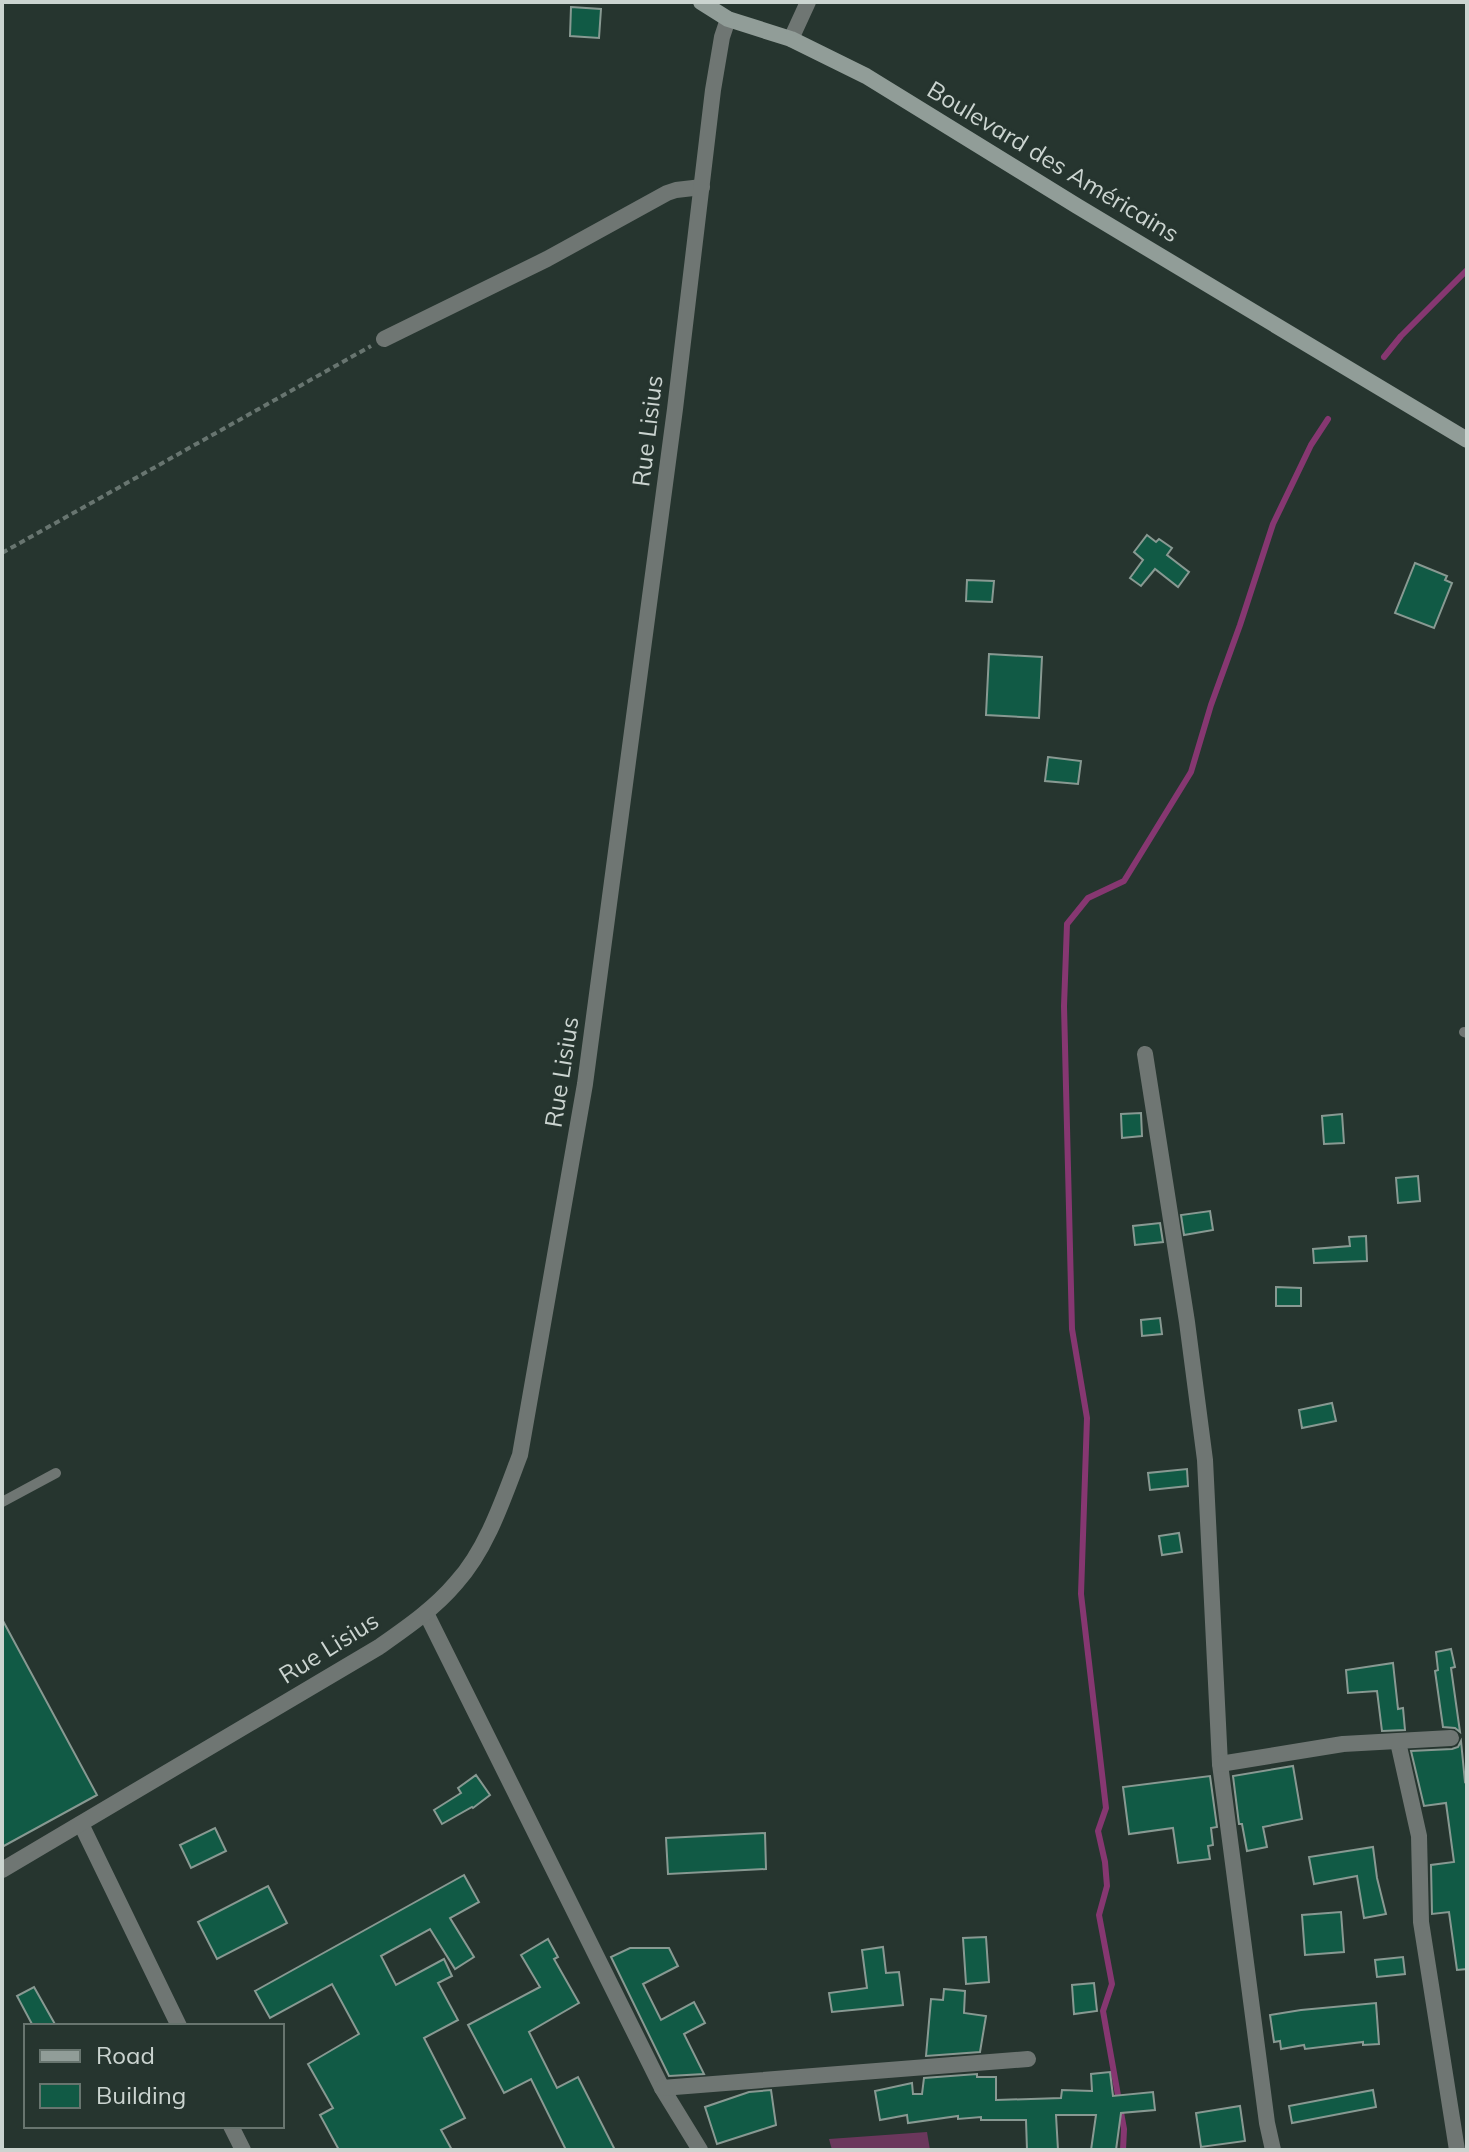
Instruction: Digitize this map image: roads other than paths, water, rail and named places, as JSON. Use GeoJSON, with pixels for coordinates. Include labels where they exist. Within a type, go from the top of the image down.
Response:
{"type":"FeatureCollection","features":[{"type":"Feature","properties":{"kind":"main road","name":"Boulevard des Américains"},"geometry":{"type":"LineString","coordinates":[[701,2],[728,19],[791,39],[866,76],[1467,440]]}},
{"type":"Feature","properties":{"kind":"street"},"geometry":{"type":"LineString","coordinates":[[791,39],[808,2]]}},
{"type":"Feature","properties":{"kind":"street","name":"Rue Lisius"},"geometry":{"type":"LineString","coordinates":[[2,1870],[379,1647],[426,1613],[457,1582],[473,1560],[501,1506],[520,1455],[587,1070],[673,425],[713,90],[728,19]]}},
{"type":"Feature","properties":{"kind":"street"},"geometry":{"type":"LineString","coordinates":[[384,339],[547,259],[667,193],[702,187]]}},
{"type":"Feature","properties":{"kind":"street"},"geometry":{"type":"LineString","coordinates":[[1145,1054],[1205,1460],[1220,1764],[1264,2107],[1273,2150]]}},
{"type":"Feature","properties":{"kind":"street"},"geometry":{"type":"LineString","coordinates":[[426,1613],[662,2088],[700,2150]]}},
{"type":"Feature","properties":{"kind":"street"},"geometry":{"type":"LineString","coordinates":[[1220,1764],[1343,1744],[1451,1738]]}},
{"type":"Feature","properties":{"kind":"street"},"geometry":{"type":"LineString","coordinates":[[1398,1742],[1419,1836],[1421,1922],[1457,2150]]}},
{"type":"Feature","properties":{"kind":"street"},"geometry":{"type":"LineString","coordinates":[[81,1824],[178,2024]]}},
{"type":"Feature","properties":{"kind":"street"},"geometry":{"type":"LineString","coordinates":[[662,2088],[1028,2059]]}},
{"type":"Feature","properties":{"kind":"street"},"geometry":{"type":"LineString","coordinates":[[232,2128],[243,2150]]}},
{"type":"Feature","properties":{"kind":"lane"},"geometry":{"type":"LineString","coordinates":[[2,1502],[56,1473]]}},
{"type":"Feature","properties":{"kind":"waterway"},"geometry":{"type":"LineString","coordinates":[[1384,357],[1467,270]]}},
{"type":"Feature","properties":{"kind":"waterway"},"geometry":{"type":"LineString","coordinates":[[1123,2150],[1124,2129],[1103,2011],[1112,1984],[1099,1915],[1107,1886],[1098,1831],[1106,1808],[1081,1594],[1087,1418],[1072,1329],[1064,1006],[1067,924],[1088,898],[1124,881],[1191,772],[1273,524],[1311,445],[1328,419]]}}]}
